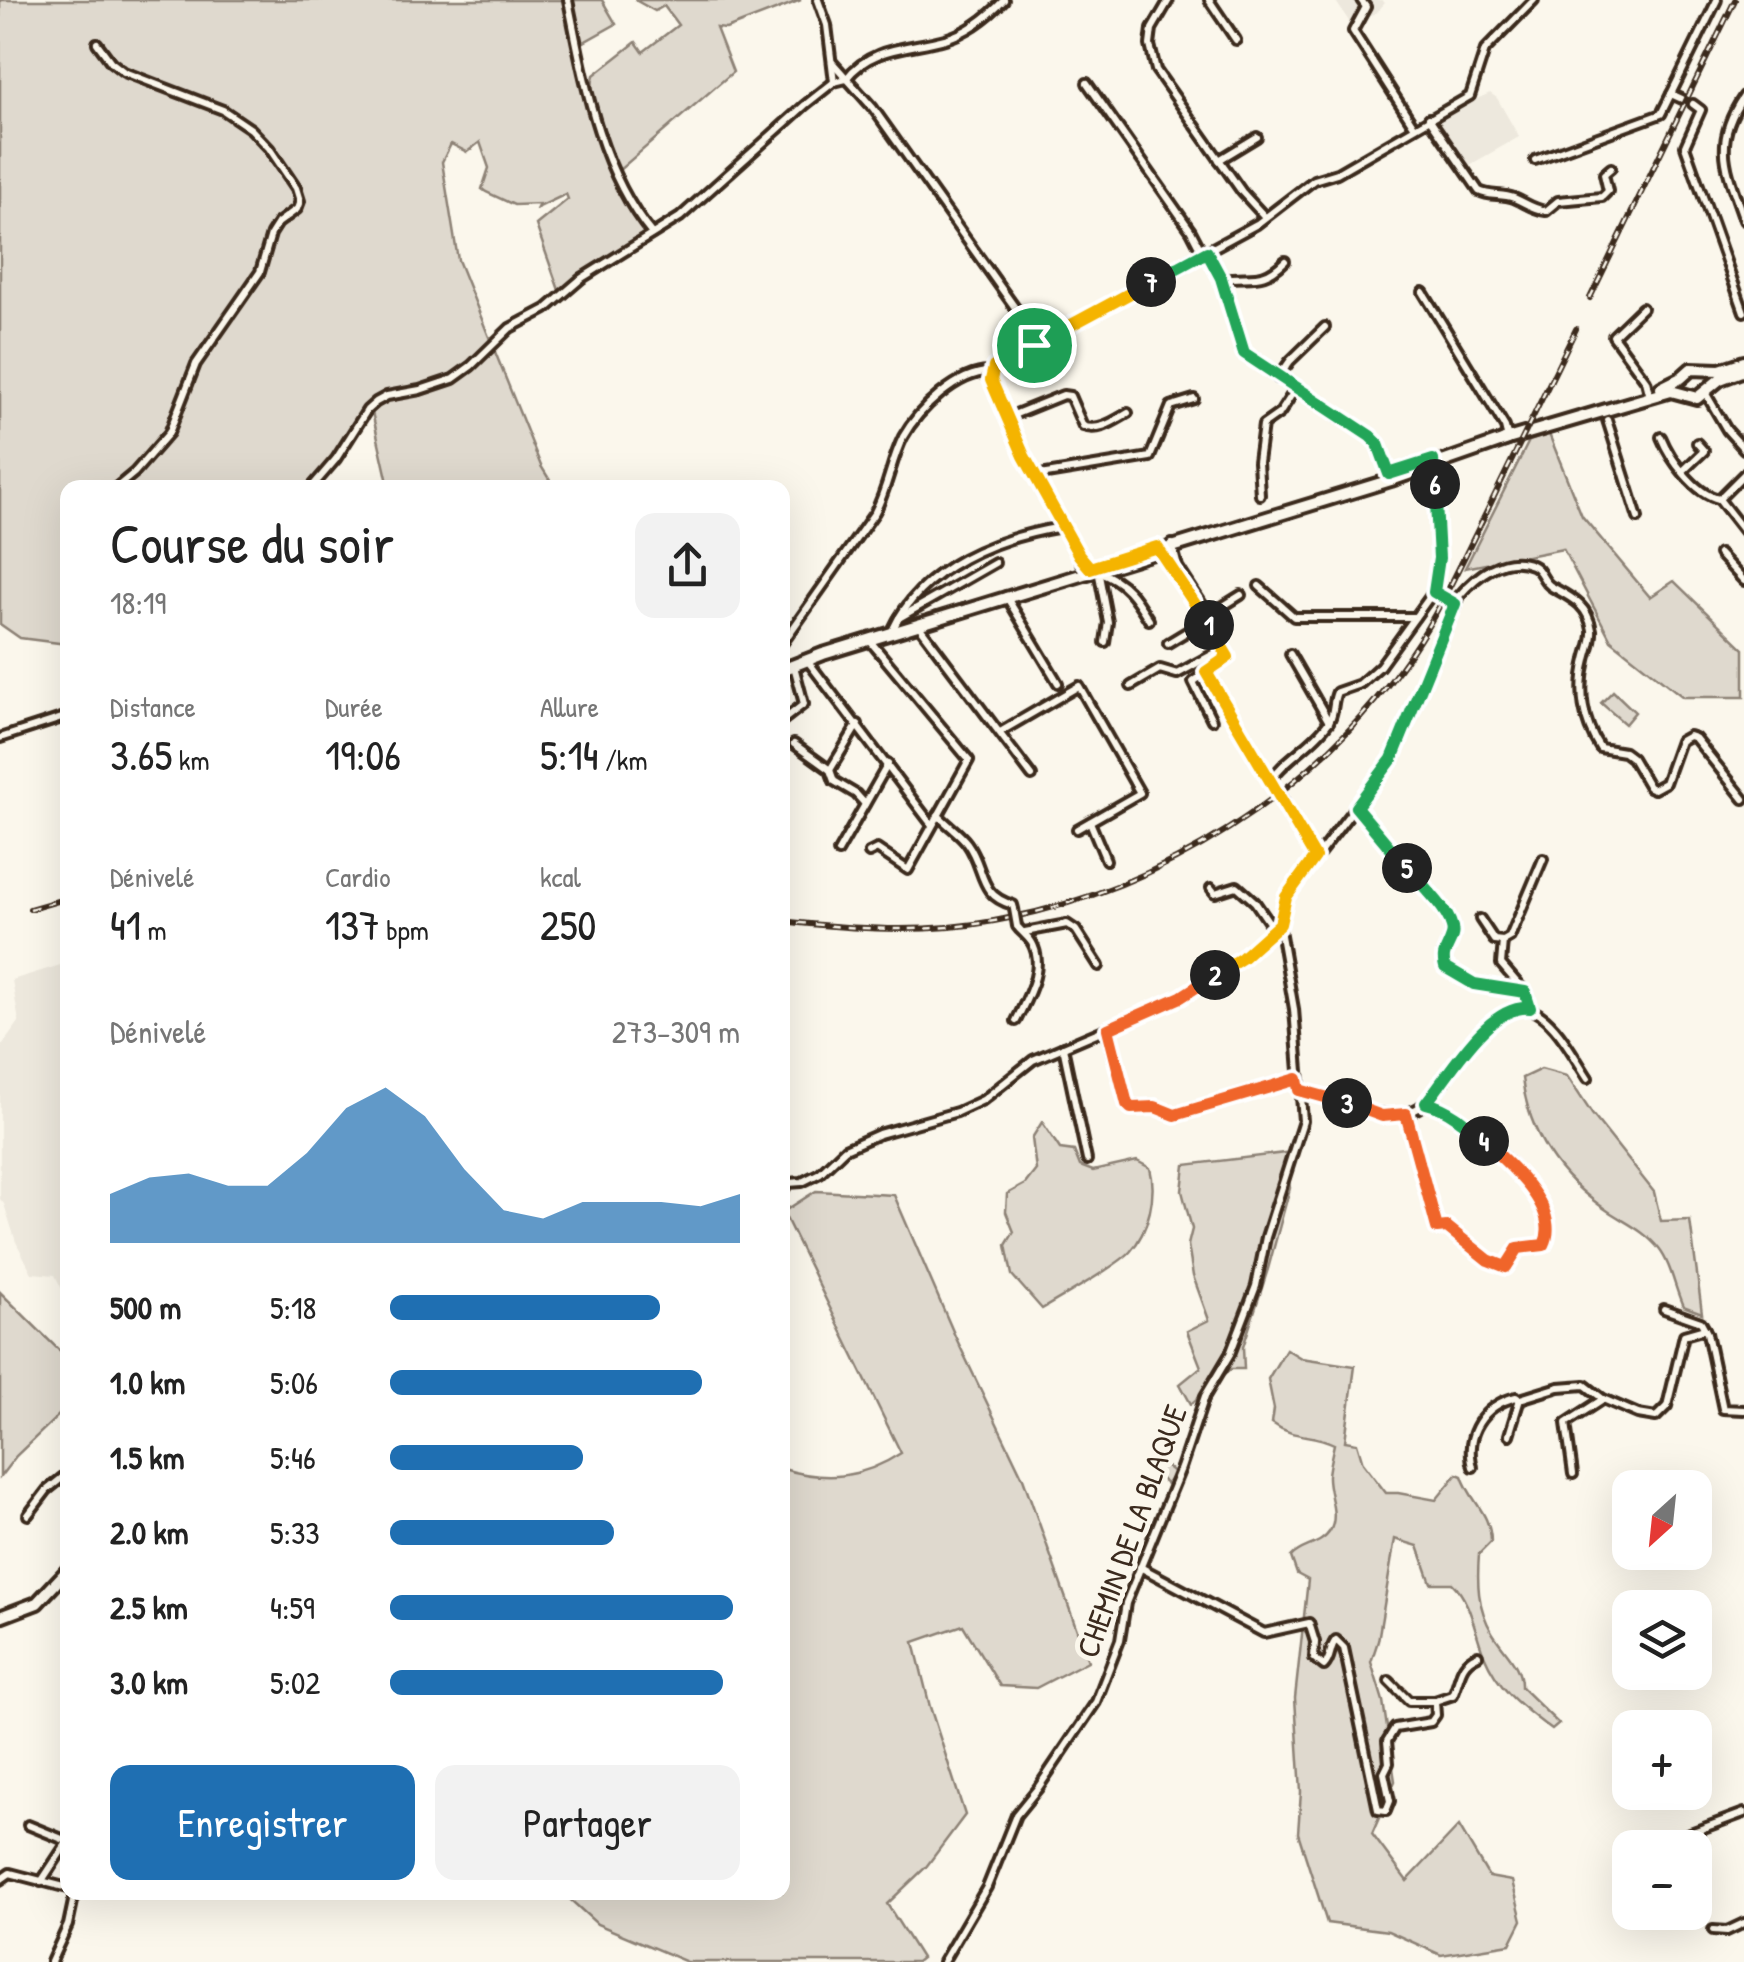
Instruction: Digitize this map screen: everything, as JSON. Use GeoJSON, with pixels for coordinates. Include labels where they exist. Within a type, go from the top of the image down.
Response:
{"type":"FeatureCollection","features":[{"type":"Feature","properties":{"kind":"main road"},"geometry":{"type":"LineString","coordinates":[[1552,426],[1649,392],[1681,378],[1691,369],[1704,372],[1744,362]]}},
{"type":"Feature","properties":{"kind":"main road"},"geometry":{"type":"LineString","coordinates":[[790,667],[1671,390],[1689,397],[1708,392],[1720,379],[1744,370]]}},
{"type":"Feature","properties":{"kind":"main road"},"geometry":{"type":"LineString","coordinates":[[1704,372],[1710,379],[1708,392]]}},
{"type":"Feature","properties":{"kind":"main road"},"geometry":{"type":"LineString","coordinates":[[1681,378],[1680,388],[1689,397]]}},
{"type":"Feature","properties":{"kind":"main road"},"geometry":{"type":"LineString","coordinates":[[0,1618],[38,1603],[60,1579]]}},
{"type":"Feature","properties":{"kind":"street"},"geometry":{"type":"LineString","coordinates":[[568,0],[598,129],[630,207],[652,234]]}},
{"type":"Feature","properties":{"kind":"street"},"geometry":{"type":"LineString","coordinates":[[818,0],[827,25],[834,82]]}},
{"type":"Feature","properties":{"kind":"street"},"geometry":{"type":"LineString","coordinates":[[318,480],[376,402],[453,378],[471,366],[510,328],[546,309],[582,278],[704,198],[721,179],[834,82],[846,79],[855,67],[880,53],[968,30],[990,16],[1004,0]]}},
{"type":"Feature","properties":{"kind":"street"},"geometry":{"type":"LineString","coordinates":[[1168,0],[1152,29],[1151,60],[1265,217]]}},
{"type":"Feature","properties":{"kind":"street"},"geometry":{"type":"LineString","coordinates":[[1209,0],[1236,40]]}},
{"type":"Feature","properties":{"kind":"street"},"geometry":{"type":"LineString","coordinates":[[1362,0],[1366,7],[1353,31],[1414,126]]}},
{"type":"Feature","properties":{"kind":"street"},"geometry":{"type":"LineString","coordinates":[[790,633],[875,512],[886,492],[902,439],[914,421],[953,384],[983,371],[990,372],[1205,253],[1265,217],[1314,180],[1340,172],[1470,96],[1485,50],[1534,0]]}},
{"type":"Feature","properties":{"kind":"street"},"geometry":{"type":"LineString","coordinates":[[1535,160],[1661,114],[1717,0]]}},
{"type":"Feature","properties":{"kind":"street"},"geometry":{"type":"LineString","coordinates":[[97,43],[124,72],[223,110],[250,129],[287,175],[300,201],[271,234],[260,272],[196,364],[169,433],[126,480]]}},
{"type":"Feature","properties":{"kind":"street"},"geometry":{"type":"LineString","coordinates":[[832,62],[873,108],[1033,334],[1045,373],[1024,381]]}},
{"type":"Feature","properties":{"kind":"street"},"geometry":{"type":"LineString","coordinates":[[1087,83],[1221,278],[1244,353],[1370,436],[1378,444],[1390,477]]}},
{"type":"Feature","properties":{"kind":"street"},"geometry":{"type":"LineString","coordinates":[[1672,94],[1682,99]]}},
{"type":"Feature","properties":{"kind":"street"},"geometry":{"type":"LineString","coordinates":[[1744,96],[1724,134],[1724,158],[1744,220]]}},
{"type":"Feature","properties":{"kind":"street"},"geometry":{"type":"LineString","coordinates":[[1693,104],[1701,110],[1685,146],[1744,312]]}},
{"type":"Feature","properties":{"kind":"street"},"geometry":{"type":"LineString","coordinates":[[1429,118],[1479,191],[1487,196],[1510,196],[1534,210],[1546,211],[1558,201],[1602,198],[1608,190],[1604,174],[1611,168]]}},
{"type":"Feature","properties":{"kind":"street"},"geometry":{"type":"LineString","coordinates":[[1220,160],[1256,137]]}},
{"type":"Feature","properties":{"kind":"street"},"geometry":{"type":"LineString","coordinates":[[1221,278],[1262,278],[1272,274],[1285,260]]}},
{"type":"Feature","properties":{"kind":"street"},"geometry":{"type":"LineString","coordinates":[[1423,292],[1505,427],[1508,439]]}},
{"type":"Feature","properties":{"kind":"street"},"geometry":{"type":"LineString","coordinates":[[1642,308],[1614,336],[1646,381],[1649,392]]}},
{"type":"Feature","properties":{"kind":"street"},"geometry":{"type":"LineString","coordinates":[[1278,378],[1290,360],[1325,327]]}},
{"type":"Feature","properties":{"kind":"street"},"geometry":{"type":"LineString","coordinates":[[990,372],[1006,418],[1034,476],[1091,570],[1108,622],[1105,642]]}},
{"type":"Feature","properties":{"kind":"street"},"geometry":{"type":"LineString","coordinates":[[1260,494],[1258,462],[1263,425],[1280,414],[1296,388]]}},
{"type":"Feature","properties":{"kind":"street"},"geometry":{"type":"LineString","coordinates":[[1708,392],[1717,415]]}},
{"type":"Feature","properties":{"kind":"street"},"geometry":{"type":"LineString","coordinates":[[1006,418],[1063,394],[1070,396],[1083,426],[1090,429],[1128,414]]}},
{"type":"Feature","properties":{"kind":"street"},"geometry":{"type":"LineString","coordinates":[[1689,397],[1708,406],[1744,448]]}},
{"type":"Feature","properties":{"kind":"street"},"geometry":{"type":"LineString","coordinates":[[1034,476],[1150,456],[1170,406],[1194,398]]}},
{"type":"Feature","properties":{"kind":"street"},"geometry":{"type":"LineString","coordinates":[[1607,420],[1638,518]]}},
{"type":"Feature","properties":{"kind":"street"},"geometry":{"type":"LineString","coordinates":[[1661,437],[1666,450],[1704,495],[1718,499],[1744,531]]}},
{"type":"Feature","properties":{"kind":"street"},"geometry":{"type":"LineString","coordinates":[[1684,470],[1704,451],[1697,442]]}},
{"type":"Feature","properties":{"kind":"street"},"geometry":{"type":"LineString","coordinates":[[1272,785],[1278,769],[1314,740],[1329,722],[1337,692],[1360,684],[1380,666],[1434,592],[1439,558],[1434,463]]}},
{"type":"Feature","properties":{"kind":"street"},"geometry":{"type":"LineString","coordinates":[[1718,499],[1744,474]]}},
{"type":"Feature","properties":{"kind":"street"},"geometry":{"type":"LineString","coordinates":[[891,633],[913,597],[952,566],[985,546],[1062,526]]}},
{"type":"Feature","properties":{"kind":"street"},"geometry":{"type":"LineString","coordinates":[[1172,545],[1178,566],[1209,615],[1241,595]]}},
{"type":"Feature","properties":{"kind":"street"},"geometry":{"type":"LineString","coordinates":[[1159,550],[1228,657],[1193,682],[1212,720]]}},
{"type":"Feature","properties":{"kind":"street"},"geometry":{"type":"LineString","coordinates":[[1719,554],[1744,581]]}},
{"type":"Feature","properties":{"kind":"street"},"geometry":{"type":"LineString","coordinates":[[898,619],[995,563]]}},
{"type":"Feature","properties":{"kind":"street"},"geometry":{"type":"LineString","coordinates":[[790,1183],[820,1173],[845,1149],[904,1125],[970,1106],[1033,1060],[1181,997],[1242,958],[1280,924],[1286,897],[1392,759],[1455,604],[1477,574],[1511,564],[1528,564],[1538,568],[1546,584],[1576,599],[1584,608],[1592,626],[1582,674],[1585,716],[1600,748],[1624,752],[1632,758],[1654,789],[1665,783],[1680,741],[1689,736],[1695,738],[1744,800]]}},
{"type":"Feature","properties":{"kind":"street"},"geometry":{"type":"LineString","coordinates":[[1091,570],[1116,578],[1130,589],[1150,620]]}},
{"type":"Feature","properties":{"kind":"street"},"geometry":{"type":"LineString","coordinates":[[1259,586],[1294,618],[1416,617]]}},
{"type":"Feature","properties":{"kind":"street"},"geometry":{"type":"LineString","coordinates":[[1434,592],[1455,604]]}},
{"type":"Feature","properties":{"kind":"street"},"geometry":{"type":"LineString","coordinates":[[1006,597],[1058,683]]}},
{"type":"Feature","properties":{"kind":"street"},"geometry":{"type":"LineString","coordinates":[[1168,642],[1206,620]]}},
{"type":"Feature","properties":{"kind":"street"},"geometry":{"type":"LineString","coordinates":[[918,624],[1032,776]]}},
{"type":"Feature","properties":{"kind":"street"},"geometry":{"type":"LineString","coordinates":[[869,640],[969,760],[908,870],[877,849],[870,853]]}},
{"type":"Feature","properties":{"kind":"street"},"geometry":{"type":"LineString","coordinates":[[1132,686],[1160,670],[1177,674],[1223,648]]}},
{"type":"Feature","properties":{"kind":"street"},"geometry":{"type":"LineString","coordinates":[[1290,654],[1329,722]]}},
{"type":"Feature","properties":{"kind":"street"},"geometry":{"type":"LineString","coordinates":[[807,660],[932,825]]}},
{"type":"Feature","properties":{"kind":"street"},"geometry":{"type":"LineString","coordinates":[[790,672],[805,699],[790,716]]}},
{"type":"Feature","properties":{"kind":"street"},"geometry":{"type":"LineString","coordinates":[[1206,672],[1315,857]]}},
{"type":"Feature","properties":{"kind":"street"},"geometry":{"type":"LineString","coordinates":[[1000,732],[1079,686],[1140,793],[1077,829]]}},
{"type":"Feature","properties":{"kind":"street"},"geometry":{"type":"LineString","coordinates":[[0,738],[60,719]]}},
{"type":"Feature","properties":{"kind":"street"},"geometry":{"type":"LineString","coordinates":[[830,770],[858,724]]}},
{"type":"Feature","properties":{"kind":"street"},"geometry":{"type":"LineString","coordinates":[[794,744],[830,770],[834,780],[865,804]]}},
{"type":"Feature","properties":{"kind":"street"},"geometry":{"type":"LineString","coordinates":[[838,852],[888,764]]}},
{"type":"Feature","properties":{"kind":"street"},"geometry":{"type":"LineString","coordinates":[[1356,807],[1446,912],[1453,927],[1443,952],[1445,967],[1474,984],[1525,992]]}},
{"type":"Feature","properties":{"kind":"street"},"geometry":{"type":"LineString","coordinates":[[938,815],[966,842],[989,892],[996,900],[1013,904],[1018,931],[1067,924],[1076,930],[1099,966]]}},
{"type":"Feature","properties":{"kind":"street"},"geometry":{"type":"LineString","coordinates":[[1090,822],[1106,860]]}},
{"type":"Feature","properties":{"kind":"street"},"geometry":{"type":"LineString","coordinates":[[1530,1008],[1525,992],[1502,964],[1503,941],[1516,926],[1543,859]]}},
{"type":"Feature","properties":{"kind":"street"},"geometry":{"type":"LineString","coordinates":[[1211,888],[1215,894],[1237,886],[1255,902],[1270,924],[1280,924]]}},
{"type":"Feature","properties":{"kind":"street"},"geometry":{"type":"LineString","coordinates":[[1480,919],[1494,940],[1503,941]]}},
{"type":"Feature","properties":{"kind":"street","name":"CHEMIN DE LA BLAQUE"},"geometry":{"type":"LineString","coordinates":[[943,1962],[987,1886],[1016,1814],[1096,1702],[1120,1640],[1126,1603],[1181,1468],[1205,1396],[1230,1354],[1256,1286],[1266,1237],[1303,1121],[1294,1008],[1280,924]]}},
{"type":"Feature","properties":{"kind":"street"},"geometry":{"type":"LineString","coordinates":[[1016,1021],[1036,977],[1035,948],[1025,932]]}},
{"type":"Feature","properties":{"kind":"street"},"geometry":{"type":"LineString","coordinates":[[1299,1090],[1382,1116],[1406,1114],[1426,1103],[1466,1049],[1491,1023],[1508,1010],[1530,1008],[1545,1018],[1588,1078]]}},
{"type":"Feature","properties":{"kind":"street"},"geometry":{"type":"LineString","coordinates":[[1108,1029],[1131,1108],[1155,1107],[1175,1115],[1297,1079]]}},
{"type":"Feature","properties":{"kind":"street"},"geometry":{"type":"LineString","coordinates":[[1063,1047],[1087,1160]]}},
{"type":"Feature","properties":{"kind":"street"},"geometry":{"type":"LineString","coordinates":[[1406,1114],[1437,1228],[1447,1227],[1488,1260],[1506,1267],[1518,1248],[1544,1245],[1548,1236],[1545,1220],[1528,1181],[1461,1119],[1442,1107],[1426,1103]]}},
{"type":"Feature","properties":{"kind":"street"},"geometry":{"type":"LineString","coordinates":[[1664,1309],[1701,1322],[1723,1408],[1744,1410]]}},
{"type":"Feature","properties":{"kind":"street"},"geometry":{"type":"LineString","coordinates":[[1473,1467],[1472,1434],[1484,1414],[1499,1401],[1585,1385],[1604,1399],[1638,1414],[1656,1417],[1667,1406],[1684,1335],[1704,1329]]}},
{"type":"Feature","properties":{"kind":"street"},"geometry":{"type":"LineString","coordinates":[[1574,1474],[1566,1423],[1604,1399]]}},
{"type":"Feature","properties":{"kind":"street"},"geometry":{"type":"LineString","coordinates":[[1509,1435],[1520,1400]]}},
{"type":"Feature","properties":{"kind":"street"},"geometry":{"type":"LineString","coordinates":[[28,1515],[60,1480]]}},
{"type":"Feature","properties":{"kind":"street"},"geometry":{"type":"LineString","coordinates":[[1140,1567],[1264,1633],[1309,1623],[1315,1642],[1314,1658],[1324,1666],[1336,1640],[1344,1648],[1378,1810],[1386,1812],[1390,1800],[1384,1773],[1389,1763],[1387,1741],[1395,1728],[1431,1722],[1436,1715],[1435,1702]]}},
{"type":"Feature","properties":{"kind":"street"},"geometry":{"type":"LineString","coordinates":[[1389,1680],[1409,1701],[1435,1702],[1454,1695],[1460,1669],[1478,1654]]}},
{"type":"Feature","properties":{"kind":"street"},"geometry":{"type":"LineString","coordinates":[[1698,1830],[1744,1813]]}},
{"type":"Feature","properties":{"kind":"street"},"geometry":{"type":"LineString","coordinates":[[28,1825],[60,1838]]}},
{"type":"Feature","properties":{"kind":"street"},"geometry":{"type":"LineString","coordinates":[[42,1882],[60,1852]]}},
{"type":"Feature","properties":{"kind":"street"},"geometry":{"type":"LineString","coordinates":[[0,1880],[10,1873],[60,1886]]}},
{"type":"Feature","properties":{"kind":"street"},"geometry":{"type":"LineString","coordinates":[[51,1962],[68,1925],[73,1900]]}},
{"type":"Feature","properties":{"kind":"street"},"geometry":{"type":"LineString","coordinates":[[1713,1930],[1727,1931],[1744,1923]]}},
{"type":"Feature","properties":{"kind":"shaded area"},"geometry":{"type":"Polygon","coordinates":[[[0,0],[566,0],[603,148],[627,203],[644,227],[643,236],[587,270],[560,293],[536,225],[568,199],[566,194],[537,208],[539,204],[514,205],[486,192],[482,189],[489,168],[480,142],[467,152],[451,144],[442,162],[458,260],[550,480],[387,480],[372,412],[320,480],[60,480],[60,643],[20,638],[0,624],[0,0]]]}},
{"type":"Feature","properties":{"kind":"shaded area"},"geometry":{"type":"Polygon","coordinates":[[[572,0],[602,0],[616,24],[582,43],[572,0]]]}},
{"type":"Feature","properties":{"kind":"shaded area"},"geometry":{"type":"Polygon","coordinates":[[[635,0],[801,0],[726,29],[716,28],[733,72],[617,172],[595,110],[594,75],[636,42],[643,52],[678,25],[664,6],[655,11],[635,0]]]}},
{"type":"Feature","properties":{"kind":"shaded area"},"geometry":{"type":"Polygon","coordinates":[[[1335,0],[1382,0],[1385,3],[1352,26],[1335,0]]]}},
{"type":"Feature","properties":{"kind":"shaded area"},"geometry":{"type":"Polygon","coordinates":[[[1490,93],[1497,98],[1519,137],[1466,167],[1433,119],[1490,93]]]}},
{"type":"Feature","properties":{"kind":"shaded area"},"geometry":{"type":"Polygon","coordinates":[[[1549,434],[1582,516],[1650,597],[1674,581],[1744,649],[1744,697],[1683,697],[1611,640],[1563,549],[1465,568],[1529,441],[1549,434]]]}},
{"type":"Feature","properties":{"kind":"shaded area"},"geometry":{"type":"Polygon","coordinates":[[[1613,691],[1635,712],[1625,724],[1601,703],[1613,691]]]}},
{"type":"Feature","properties":{"kind":"shaded area"},"geometry":{"type":"Polygon","coordinates":[[[60,965],[60,1285],[55,1275],[32,1273],[0,1199],[0,1048],[19,1022],[12,980],[60,965]]]}},
{"type":"Feature","properties":{"kind":"shaded area"},"geometry":{"type":"Polygon","coordinates":[[[1541,1069],[1567,1076],[1654,1192],[1661,1221],[1690,1220],[1702,1313],[1683,1306],[1667,1262],[1654,1243],[1575,1185],[1550,1154],[1532,1119],[1522,1078],[1541,1069]]]}},
{"type":"Feature","properties":{"kind":"shaded area"},"geometry":{"type":"Polygon","coordinates":[[[1042,1122],[1060,1149],[1074,1151],[1080,1166],[1093,1171],[1137,1161],[1150,1168],[1152,1189],[1147,1223],[1130,1252],[1042,1309],[1012,1275],[1006,1245],[1014,1232],[1006,1212],[1007,1194],[1025,1184],[1036,1170],[1032,1138],[1042,1122]]]}},
{"type":"Feature","properties":{"kind":"shaded area"},"geometry":{"type":"Polygon","coordinates":[[[1285,1153],[1290,1188],[1243,1347],[1244,1369],[1231,1369],[1191,1404],[1180,1384],[1201,1367],[1187,1331],[1209,1320],[1193,1276],[1188,1245],[1192,1229],[1182,1191],[1185,1165],[1285,1153]]]}},
{"type":"Feature","properties":{"kind":"shaded area"},"geometry":{"type":"Polygon","coordinates":[[[816,1191],[894,1195],[1023,1478],[1088,1661],[1036,1688],[1000,1686],[963,1625],[914,1642],[930,1707],[965,1815],[926,1867],[887,1904],[921,1958],[916,1962],[687,1962],[597,1924],[571,1900],[790,1900],[790,1470],[844,1475],[873,1468],[901,1453],[790,1226],[790,1208],[816,1191]]]}},
{"type":"Feature","properties":{"kind":"shaded area"},"geometry":{"type":"Polygon","coordinates":[[[0,1292],[60,1351],[60,1414],[0,1477],[0,1292]]]}},
{"type":"Feature","properties":{"kind":"shaded area"},"geometry":{"type":"Polygon","coordinates":[[[1286,1349],[1301,1358],[1355,1366],[1345,1441],[1357,1443],[1363,1463],[1386,1493],[1436,1500],[1457,1474],[1462,1476],[1488,1523],[1491,1542],[1479,1554],[1478,1564],[1483,1613],[1515,1665],[1521,1687],[1559,1724],[1552,1730],[1504,1688],[1490,1668],[1458,1590],[1452,1583],[1431,1583],[1418,1546],[1395,1539],[1371,1662],[1383,1701],[1395,1781],[1372,1834],[1407,1881],[1459,1826],[1489,1877],[1512,1881],[1522,1920],[1510,1944],[1441,1955],[1388,1931],[1327,1923],[1298,1833],[1301,1792],[1295,1698],[1308,1580],[1297,1574],[1291,1557],[1322,1540],[1333,1524],[1328,1475],[1334,1444],[1288,1432],[1272,1423],[1274,1409],[1268,1379],[1286,1349]]]}},
{"type":"Feature","properties":{"kind":"shaded area"},"geometry":{"type":"Polygon","coordinates":[[[1151,1454],[1175,1473],[1167,1484],[1142,1465],[1151,1454]]]}},
{"type":"Feature","properties":{"kind":"railway"},"geometry":{"type":"LineString","coordinates":[[1590,298],[1735,0]]}},
{"type":"Feature","properties":{"kind":"railway"},"geometry":{"type":"LineString","coordinates":[[790,922],[862,928],[941,928],[1056,907],[1174,860],[1281,791],[1329,750],[1373,703],[1422,636],[1576,329]]}},
{"type":"Feature","properties":{"kind":"railway"},"geometry":{"type":"LineString","coordinates":[[30,909],[60,900]]}},
{"type":"Feature","properties":{"kind":"route"},"geometry":{"type":"LineString","coordinates":[[1207,252],[1217,267],[1244,353],[1370,436],[1378,444],[1389,474],[1433,460],[1439,558],[1434,592],[1455,604],[1392,759],[1356,807],[1446,912],[1453,927],[1443,952],[1445,967],[1474,984],[1525,992],[1528,1000],[1530,1008],[1508,1010],[1491,1023],[1466,1049],[1426,1103],[1442,1107],[1461,1119],[1528,1181],[1548,1236],[1544,1245],[1518,1248],[1506,1267],[1488,1260],[1447,1227],[1437,1228],[1406,1114],[1382,1116],[1354,1104],[1299,1090],[1297,1079],[1175,1115],[1155,1107],[1131,1108],[1127,1104],[1108,1029],[1181,997],[1242,958],[1280,924],[1286,897],[1315,857],[1206,672],[1228,657],[1157,547],[1090,568],[1034,476],[1006,418],[990,372],[1034,345],[1207,252]]}}]}
